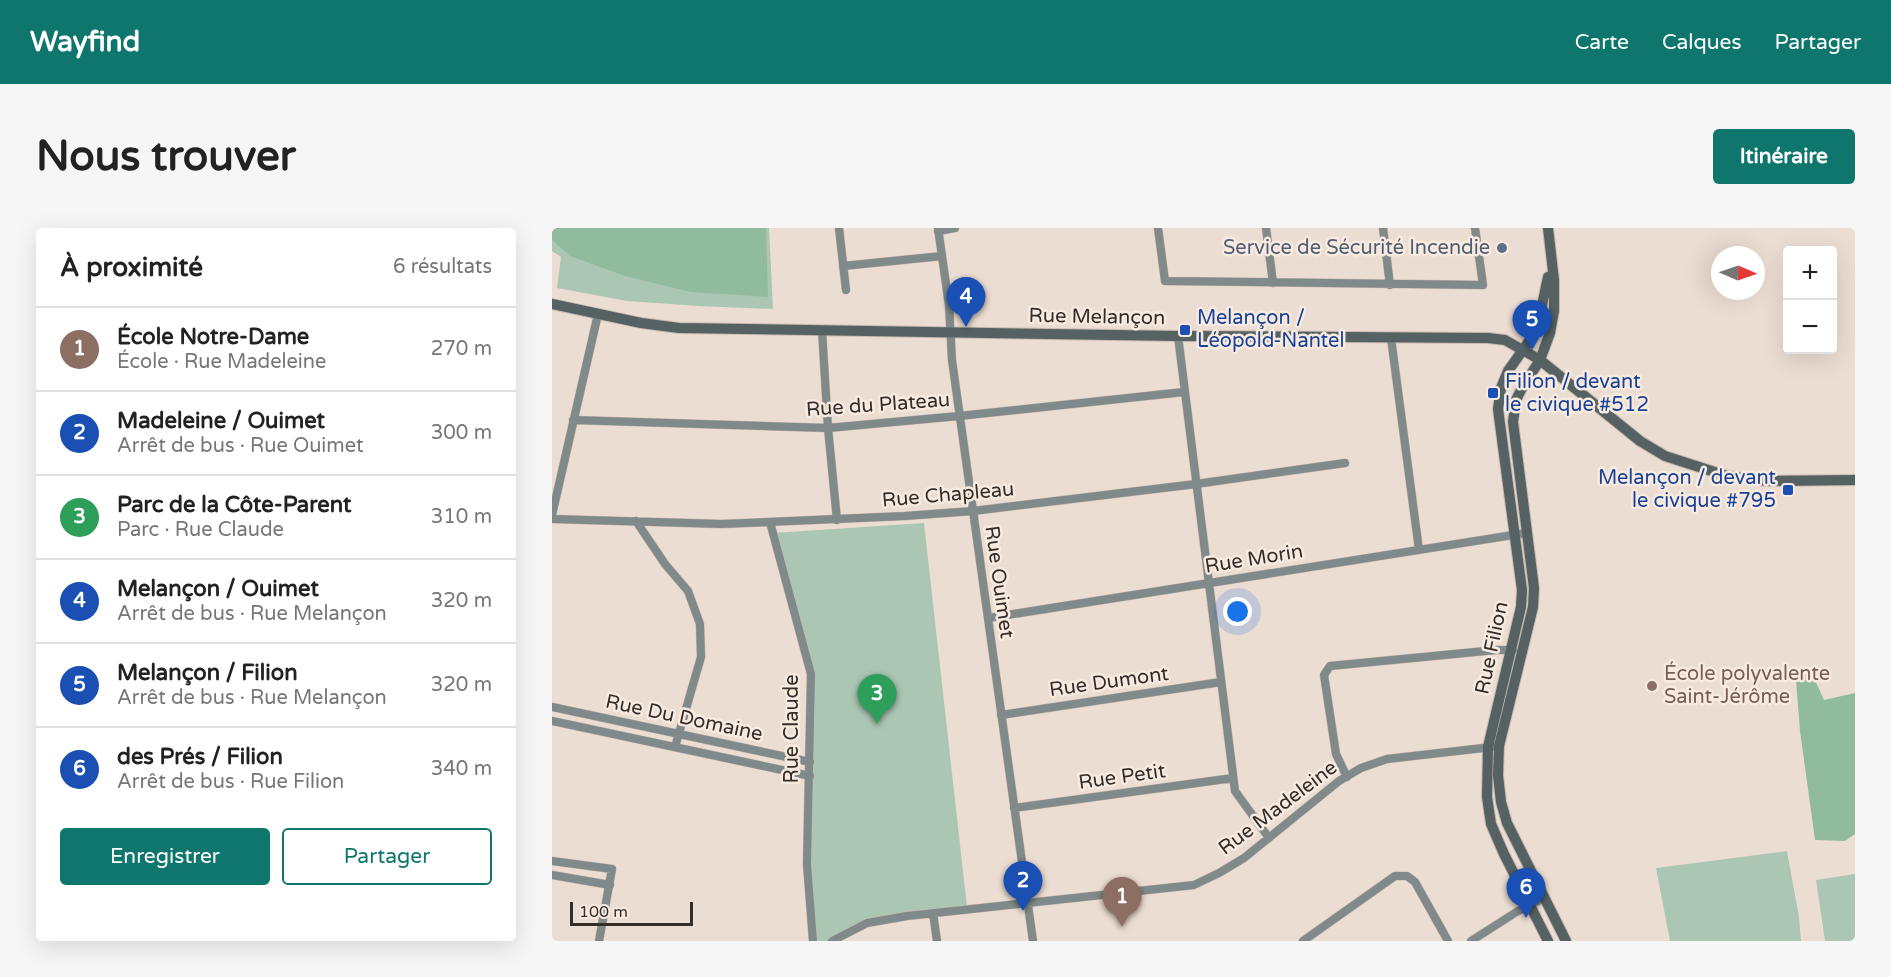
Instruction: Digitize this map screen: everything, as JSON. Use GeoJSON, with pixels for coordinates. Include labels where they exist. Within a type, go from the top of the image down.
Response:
{"type":"FeatureCollection","features":[{"type":"Feature","properties":{"kind":"street"},"geometry":{"type":"LineString","coordinates":[[839,228],[846,290]]}},
{"type":"Feature","properties":{"kind":"street"},"geometry":{"type":"LineString","coordinates":[[938,229],[955,228]]}},
{"type":"Feature","properties":{"kind":"street"},"geometry":{"type":"LineString","coordinates":[[1158,228],[1165,281],[1483,285],[1475,228]]}},
{"type":"Feature","properties":{"kind":"street"},"geometry":{"type":"LineString","coordinates":[[1266,228],[1273,283]]}},
{"type":"Feature","properties":{"kind":"street"},"geometry":{"type":"LineString","coordinates":[[1383,228],[1389,285]]}},
{"type":"Feature","properties":{"kind":"street","name":"Rue Filion"},"geometry":{"type":"LineString","coordinates":[[1548,228],[1554,280],[1554,311],[1550,333],[1540,360],[1516,400],[1513,422],[1520,534],[1521,607],[1510,650],[1487,796],[1492,826],[1548,941]]}},
{"type":"Feature","properties":{"kind":"street","name":"Rue Ouimet"},"geometry":{"type":"LineString","coordinates":[[938,229],[949,306],[952,360],[959,416],[1033,941]]}},
{"type":"Feature","properties":{"kind":"street","name":"Rue Filion"},"geometry":{"type":"LineString","coordinates":[[1550,252],[1547,284],[1541,310],[1532,337],[1508,371],[1501,388],[1498,410],[1520,534],[1534,588],[1533,608],[1524,650],[1494,747],[1501,802],[1507,823],[1566,941]]}},
{"type":"Feature","properties":{"kind":"street"},"geometry":{"type":"LineString","coordinates":[[843,266],[942,256]]}},
{"type":"Feature","properties":{"kind":"street","name":"Rue Melançon"},"geometry":{"type":"LineString","coordinates":[[552,304],[641,323],[680,328],[1505,340],[1540,360],[1640,441],[1665,456],[1727,476],[1767,481],[1855,480]]}},
{"type":"Feature","properties":{"kind":"street"},"geometry":{"type":"LineString","coordinates":[[552,517],[598,314]]}},
{"type":"Feature","properties":{"kind":"street"},"geometry":{"type":"LineString","coordinates":[[822,330],[837,520]]}},
{"type":"Feature","properties":{"kind":"street"},"geometry":{"type":"LineString","coordinates":[[1178,336],[1235,791],[1269,838]]}},
{"type":"Feature","properties":{"kind":"street"},"geometry":{"type":"LineString","coordinates":[[1390,338],[1419,550]]}},
{"type":"Feature","properties":{"kind":"street","name":"Rue du Plateau"},"geometry":{"type":"LineString","coordinates":[[573,420],[828,428],[1184,392]]}},
{"type":"Feature","properties":{"kind":"street","name":"Rue Chapleau"},"geometry":{"type":"LineString","coordinates":[[552,517],[722,524],[837,520],[973,511],[1345,463]]}},
{"type":"Feature","properties":{"kind":"street"},"geometry":{"type":"LineString","coordinates":[[636,521],[665,564],[688,591],[700,624],[701,657],[675,747]]}},
{"type":"Feature","properties":{"kind":"street","name":"Rue Claude"},"geometry":{"type":"LineString","coordinates":[[770,522],[811,674],[807,864],[813,941]]}},
{"type":"Feature","properties":{"kind":"street","name":"Rue Morin"},"geometry":{"type":"LineString","coordinates":[[988,618],[1520,534]]}},
{"type":"Feature","properties":{"kind":"street"},"geometry":{"type":"LineString","coordinates":[[1347,777],[1336,754],[1332,732],[1324,675],[1330,666],[1496,650],[1524,650]]}},
{"type":"Feature","properties":{"kind":"street","name":"Rue Dumont"},"geometry":{"type":"LineString","coordinates":[[1001,715],[1221,682]]}},
{"type":"Feature","properties":{"kind":"street","name":"Rue Du Domaine"},"geometry":{"type":"LineString","coordinates":[[552,707],[810,762]]}},
{"type":"Feature","properties":{"kind":"street","name":"Rue Du Domaine"},"geometry":{"type":"LineString","coordinates":[[552,721],[810,776]]}},
{"type":"Feature","properties":{"kind":"street","name":"Rue Madeleine"},"geometry":{"type":"LineString","coordinates":[[832,941],[867,923],[933,913],[1194,885],[1244,858],[1361,768],[1387,759],[1494,747]]}},
{"type":"Feature","properties":{"kind":"street","name":"Rue Petit"},"geometry":{"type":"LineString","coordinates":[[1014,808],[1233,778]]}},
{"type":"Feature","properties":{"kind":"street"},"geometry":{"type":"LineString","coordinates":[[1492,826],[1507,823]]}},
{"type":"Feature","properties":{"kind":"street"},"geometry":{"type":"LineString","coordinates":[[552,861],[612,869],[599,941]]}},
{"type":"Feature","properties":{"kind":"street"},"geometry":{"type":"LineString","coordinates":[[552,875],[610,885]]}},
{"type":"Feature","properties":{"kind":"street"},"geometry":{"type":"LineString","coordinates":[[1303,941],[1395,876],[1407,876],[1415,882],[1448,941]]}},
{"type":"Feature","properties":{"kind":"street"},"geometry":{"type":"LineString","coordinates":[[1471,941],[1544,898]]}},
{"type":"Feature","properties":{"kind":"street"},"geometry":{"type":"LineString","coordinates":[[933,913],[937,941]]}},
{"type":"Feature","properties":{"kind":"green space"},"geometry":{"type":"Polygon","coordinates":[[[552,228],[769,228],[773,309],[627,301],[557,288],[561,257],[552,251],[552,228]]]}},
{"type":"Feature","properties":{"kind":"green space"},"geometry":{"type":"Polygon","coordinates":[[[552,228],[766,228],[768,297],[691,292],[625,276],[570,256],[552,240],[552,228]]]}},
{"type":"Feature","properties":{"kind":"green space"},"geometry":{"type":"Polygon","coordinates":[[[924,523],[967,907],[866,919],[832,941],[814,941],[807,784],[809,663],[773,533],[924,523]]]}},
{"type":"Feature","properties":{"kind":"green space"},"geometry":{"type":"Polygon","coordinates":[[[1795,668],[1815,680],[1824,700],[1855,693],[1855,834],[1845,841],[1815,840],[1800,731],[1795,668]]]}},
{"type":"Feature","properties":{"kind":"green space"},"geometry":{"type":"Polygon","coordinates":[[[1787,851],[1801,941],[1670,941],[1656,868],[1787,851]]]}},
{"type":"Feature","properties":{"kind":"green space"},"geometry":{"type":"Polygon","coordinates":[[[1855,874],[1855,941],[1825,941],[1816,880],[1855,874]]]}},
{"type":"Feature","properties":{"kind":"place","name":"Service de Sécurité Incendie"},"geometry":{"type":"Point","coordinates":[1502,248]}},
{"type":"Feature","properties":{"kind":"place","name":"Melançon / Ouimet"},"geometry":{"type":"Point","coordinates":[966,327]}},
{"type":"Feature","properties":{"kind":"place","name":"Melançon / Léopold-Nantel"},"geometry":{"type":"Point","coordinates":[1185,330]}},
{"type":"Feature","properties":{"kind":"place","name":"Melançon / Filion"},"geometry":{"type":"Point","coordinates":[1532,350]}},
{"type":"Feature","properties":{"kind":"place","name":"Filion / devant le civique #512"},"geometry":{"type":"Point","coordinates":[1493,393]}},
{"type":"Feature","properties":{"kind":"place","name":"Melançon / devant le civique #795"},"geometry":{"type":"Point","coordinates":[1788,490]}},
{"type":"Feature","properties":{"kind":"place","name":"École polyvalente Saint-Jérôme"},"geometry":{"type":"Point","coordinates":[1652,686]}},
{"type":"Feature","properties":{"kind":"place","name":"Parc de la Côte-Parent"},"geometry":{"type":"Point","coordinates":[877,724]}},
{"type":"Feature","properties":{"kind":"place","name":"Madeleine / Ouimet"},"geometry":{"type":"Point","coordinates":[1023,911]}},
{"type":"Feature","properties":{"kind":"place","name":"des Prés / Filion"},"geometry":{"type":"Point","coordinates":[1526,918]}},
{"type":"Feature","properties":{"kind":"place","name":"École Notre-Dame"},"geometry":{"type":"Point","coordinates":[1122,927]}}]}
